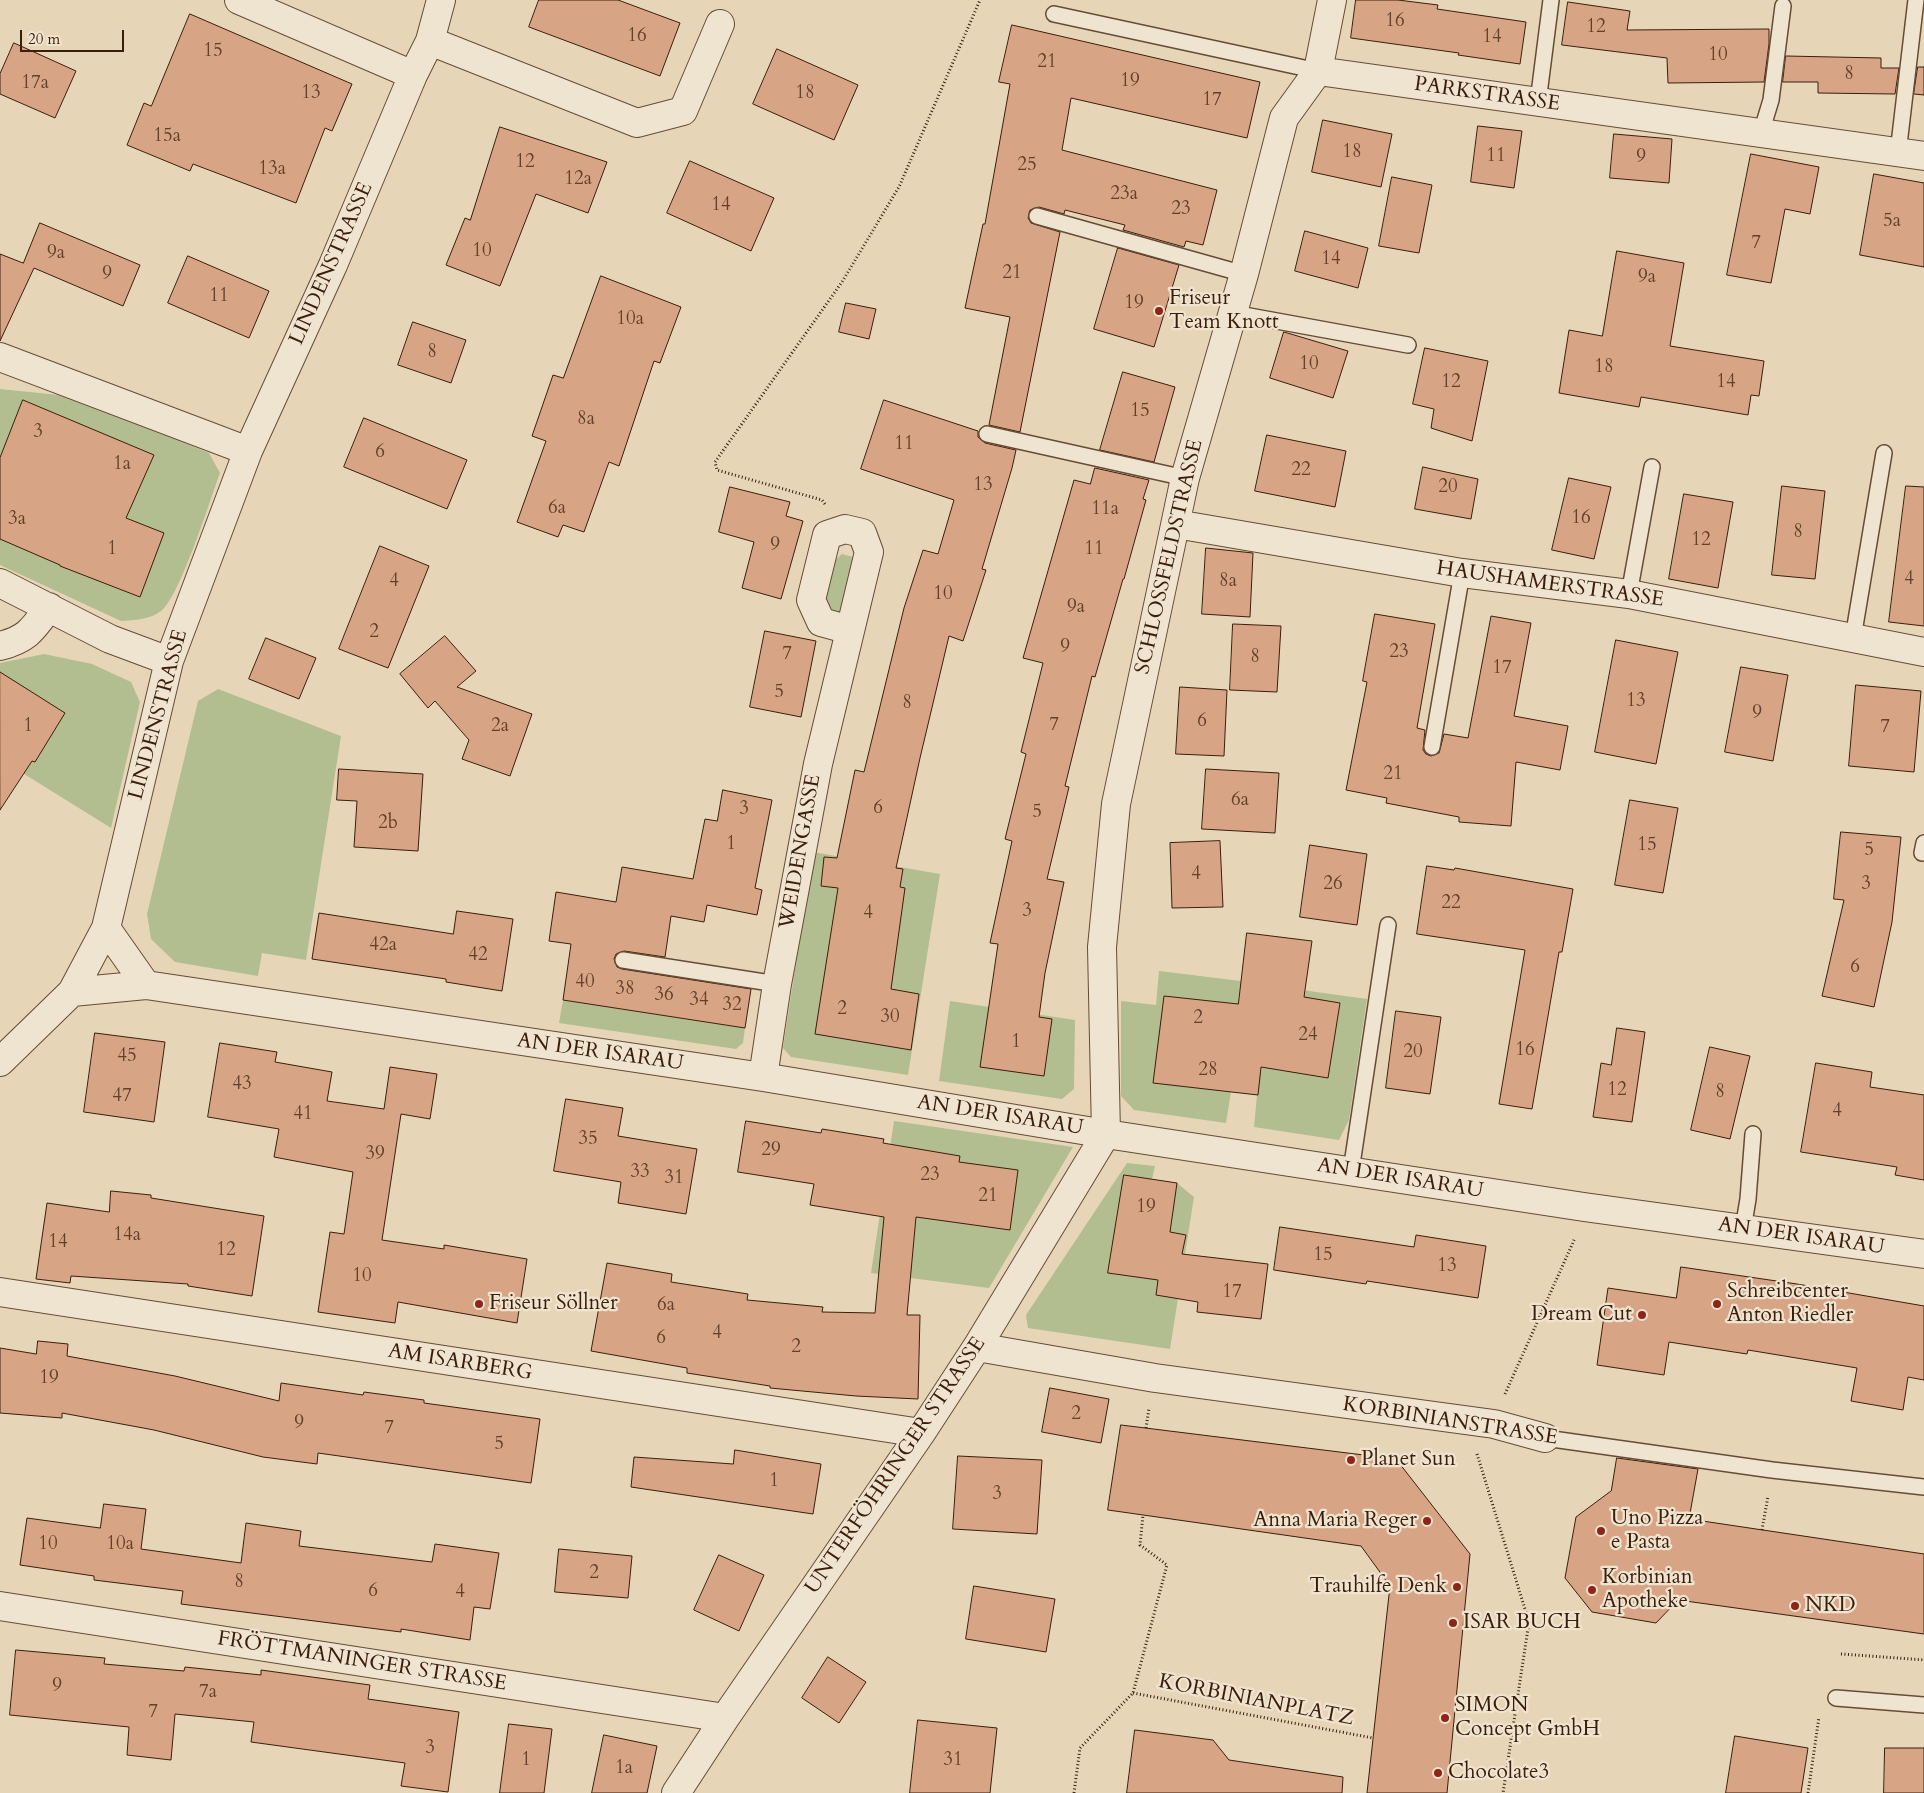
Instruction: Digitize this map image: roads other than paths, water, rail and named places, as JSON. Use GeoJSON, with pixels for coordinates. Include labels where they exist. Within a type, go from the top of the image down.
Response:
{"type":"FeatureCollection","features":[{"type":"Feature","properties":{"kind":"street"},"geometry":{"type":"LineString","coordinates":[[238,0],[413,75]]}},
{"type":"Feature","properties":{"kind":"street","name":"LINDENSTRASSE"},"geometry":{"type":"LineString","coordinates":[[0,1062],[72,992],[106,928],[168,661],[248,451],[332,265],[413,75],[430,41],[441,0]]}},
{"type":"Feature","properties":{"kind":"street","name":"SCHLOSSFELDSTRASSE"},"geometry":{"type":"LineString","coordinates":[[1106,1134],[1102,947],[1116,804],[1185,478],[1244,274],[1284,118],[1318,71],[1332,0]]}},
{"type":"Feature","properties":{"kind":"street"},"geometry":{"type":"LineString","coordinates":[[430,41],[637,123],[683,111],[720,24]]}},
{"type":"Feature","properties":{"kind":"street","name":"PARKSTRASSE"},"geometry":{"type":"LineString","coordinates":[[1318,71],[1924,156]]}},
{"type":"Feature","properties":{"kind":"street"},"geometry":{"type":"LineString","coordinates":[[0,357],[248,451]]}},
{"type":"Feature","properties":{"kind":"street","name":"HAUSHAMERSTRASSE"},"geometry":{"type":"LineString","coordinates":[[1176,524],[1462,573],[1629,594],[1924,652]]}},
{"type":"Feature","properties":{"kind":"street","name":"WEIDENGASSE"},"geometry":{"type":"LineString","coordinates":[[763,1077],[777,984],[818,764],[869,552],[862,533],[845,528],[828,535],[810,600],[821,622],[850,630]]}},
{"type":"Feature","properties":{"kind":"street"},"geometry":{"type":"LineString","coordinates":[[0,583],[110,639],[168,661]]}},
{"type":"Feature","properties":{"kind":"street"},"geometry":{"type":"LineString","coordinates":[[0,646],[13,643],[28,635],[49,607]]}},
{"type":"Feature","properties":{"kind":"street"},"geometry":{"type":"LineString","coordinates":[[106,928],[146,985]]}},
{"type":"Feature","properties":{"kind":"street","name":"AN DER ISARAU"},"geometry":{"type":"LineString","coordinates":[[72,992],[146,985],[763,1077],[1106,1134],[1351,1172],[1584,1207],[1924,1254]]}},
{"type":"Feature","properties":{"kind":"street","name":"UNTERFÖHRINGER STRASSE"},"geometry":{"type":"LineString","coordinates":[[676,1793],[724,1718],[921,1433],[977,1347],[1106,1134]]}},
{"type":"Feature","properties":{"kind":"street","name":"AM ISARBERG"},"geometry":{"type":"LineString","coordinates":[[0,1292],[921,1433]]}},
{"type":"Feature","properties":{"kind":"street","name":"KORBINIANSTRASSE"},"geometry":{"type":"LineString","coordinates":[[977,1347],[1154,1378],[1494,1424],[1545,1438]]}},
{"type":"Feature","properties":{"kind":"street","name":"FRÖTTMANINGER STRASSE"},"geometry":{"type":"LineString","coordinates":[[0,1606],[724,1718]]}},
{"type":"Feature","properties":{"kind":"lane"},"geometry":{"type":"LineString","coordinates":[[1538,102],[1551,0]]}},
{"type":"Feature","properties":{"kind":"lane"},"geometry":{"type":"LineString","coordinates":[[1898,153],[1916,0]]}},
{"type":"Feature","properties":{"kind":"lane"},"geometry":{"type":"LineString","coordinates":[[1761,133],[1771,100],[1783,6]]}},
{"type":"Feature","properties":{"kind":"lane","name":"PARKSTRASSE"},"geometry":{"type":"LineString","coordinates":[[1054,14],[1318,71]]}},
{"type":"Feature","properties":{"kind":"lane"},"geometry":{"type":"LineString","coordinates":[[1037,216],[1244,274]]}},
{"type":"Feature","properties":{"kind":"lane"},"geometry":{"type":"LineString","coordinates":[[1233,313],[1408,345]]}},
{"type":"Feature","properties":{"kind":"lane"},"geometry":{"type":"LineString","coordinates":[[987,434],[1185,478]]}},
{"type":"Feature","properties":{"kind":"lane"},"geometry":{"type":"LineString","coordinates":[[1853,638],[1884,453]]}},
{"type":"Feature","properties":{"kind":"lane"},"geometry":{"type":"LineString","coordinates":[[1629,594],[1652,467]]}},
{"type":"Feature","properties":{"kind":"lane"},"geometry":{"type":"LineString","coordinates":[[1432,747],[1462,573]]}},
{"type":"Feature","properties":{"kind":"lane"},"geometry":{"type":"LineString","coordinates":[[1351,1172],[1388,925]]}},
{"type":"Feature","properties":{"kind":"lane"},"geometry":{"type":"LineString","coordinates":[[623,960],[777,984]]}},
{"type":"Feature","properties":{"kind":"lane"},"geometry":{"type":"LineString","coordinates":[[1743,1229],[1748,1198],[1753,1134]]}},
{"type":"Feature","properties":{"kind":"lane","name":"KORBINIANSTRASSE"},"geometry":{"type":"LineString","coordinates":[[1545,1438],[1772,1470],[1924,1487]]}},
{"type":"Feature","properties":{"kind":"lane"},"geometry":{"type":"LineString","coordinates":[[1836,1698],[1924,1705]]}},
{"type":"Feature","properties":{"kind":"place","name":"Friseur Team Knott"},"geometry":{"type":"Point","coordinates":[1159,311]}},
{"type":"Feature","properties":{"kind":"place","name":"Friseur Söllner"},"geometry":{"type":"Point","coordinates":[479,1304]}},
{"type":"Feature","properties":{"kind":"place","name":"Schreibcenter Anton Riedler"},"geometry":{"type":"Point","coordinates":[1717,1304]}},
{"type":"Feature","properties":{"kind":"place","name":"Dream Cut"},"geometry":{"type":"Point","coordinates":[1642,1315]}},
{"type":"Feature","properties":{"kind":"place","name":"Planet Sun"},"geometry":{"type":"Point","coordinates":[1351,1460]}},
{"type":"Feature","properties":{"kind":"place","name":"Anna Maria Reger"},"geometry":{"type":"Point","coordinates":[1427,1521]}},
{"type":"Feature","properties":{"kind":"place","name":"Uno Pizza e Pasta"},"geometry":{"type":"Point","coordinates":[1601,1531]}},
{"type":"Feature","properties":{"kind":"place","name":"Trauhilfe Denk"},"geometry":{"type":"Point","coordinates":[1457,1587]}},
{"type":"Feature","properties":{"kind":"place","name":"Korbinian Apotheke"},"geometry":{"type":"Point","coordinates":[1592,1590]}},
{"type":"Feature","properties":{"kind":"place","name":"NKD"},"geometry":{"type":"Point","coordinates":[1795,1606]}},
{"type":"Feature","properties":{"kind":"place","name":"ISAR BUCH"},"geometry":{"type":"Point","coordinates":[1453,1623]}},
{"type":"Feature","properties":{"kind":"place","name":"SIMON Concept GmbH"},"geometry":{"type":"Point","coordinates":[1445,1718]}},
{"type":"Feature","properties":{"kind":"place","name":"Chocolate3"},"geometry":{"type":"Point","coordinates":[1438,1773]}}]}
